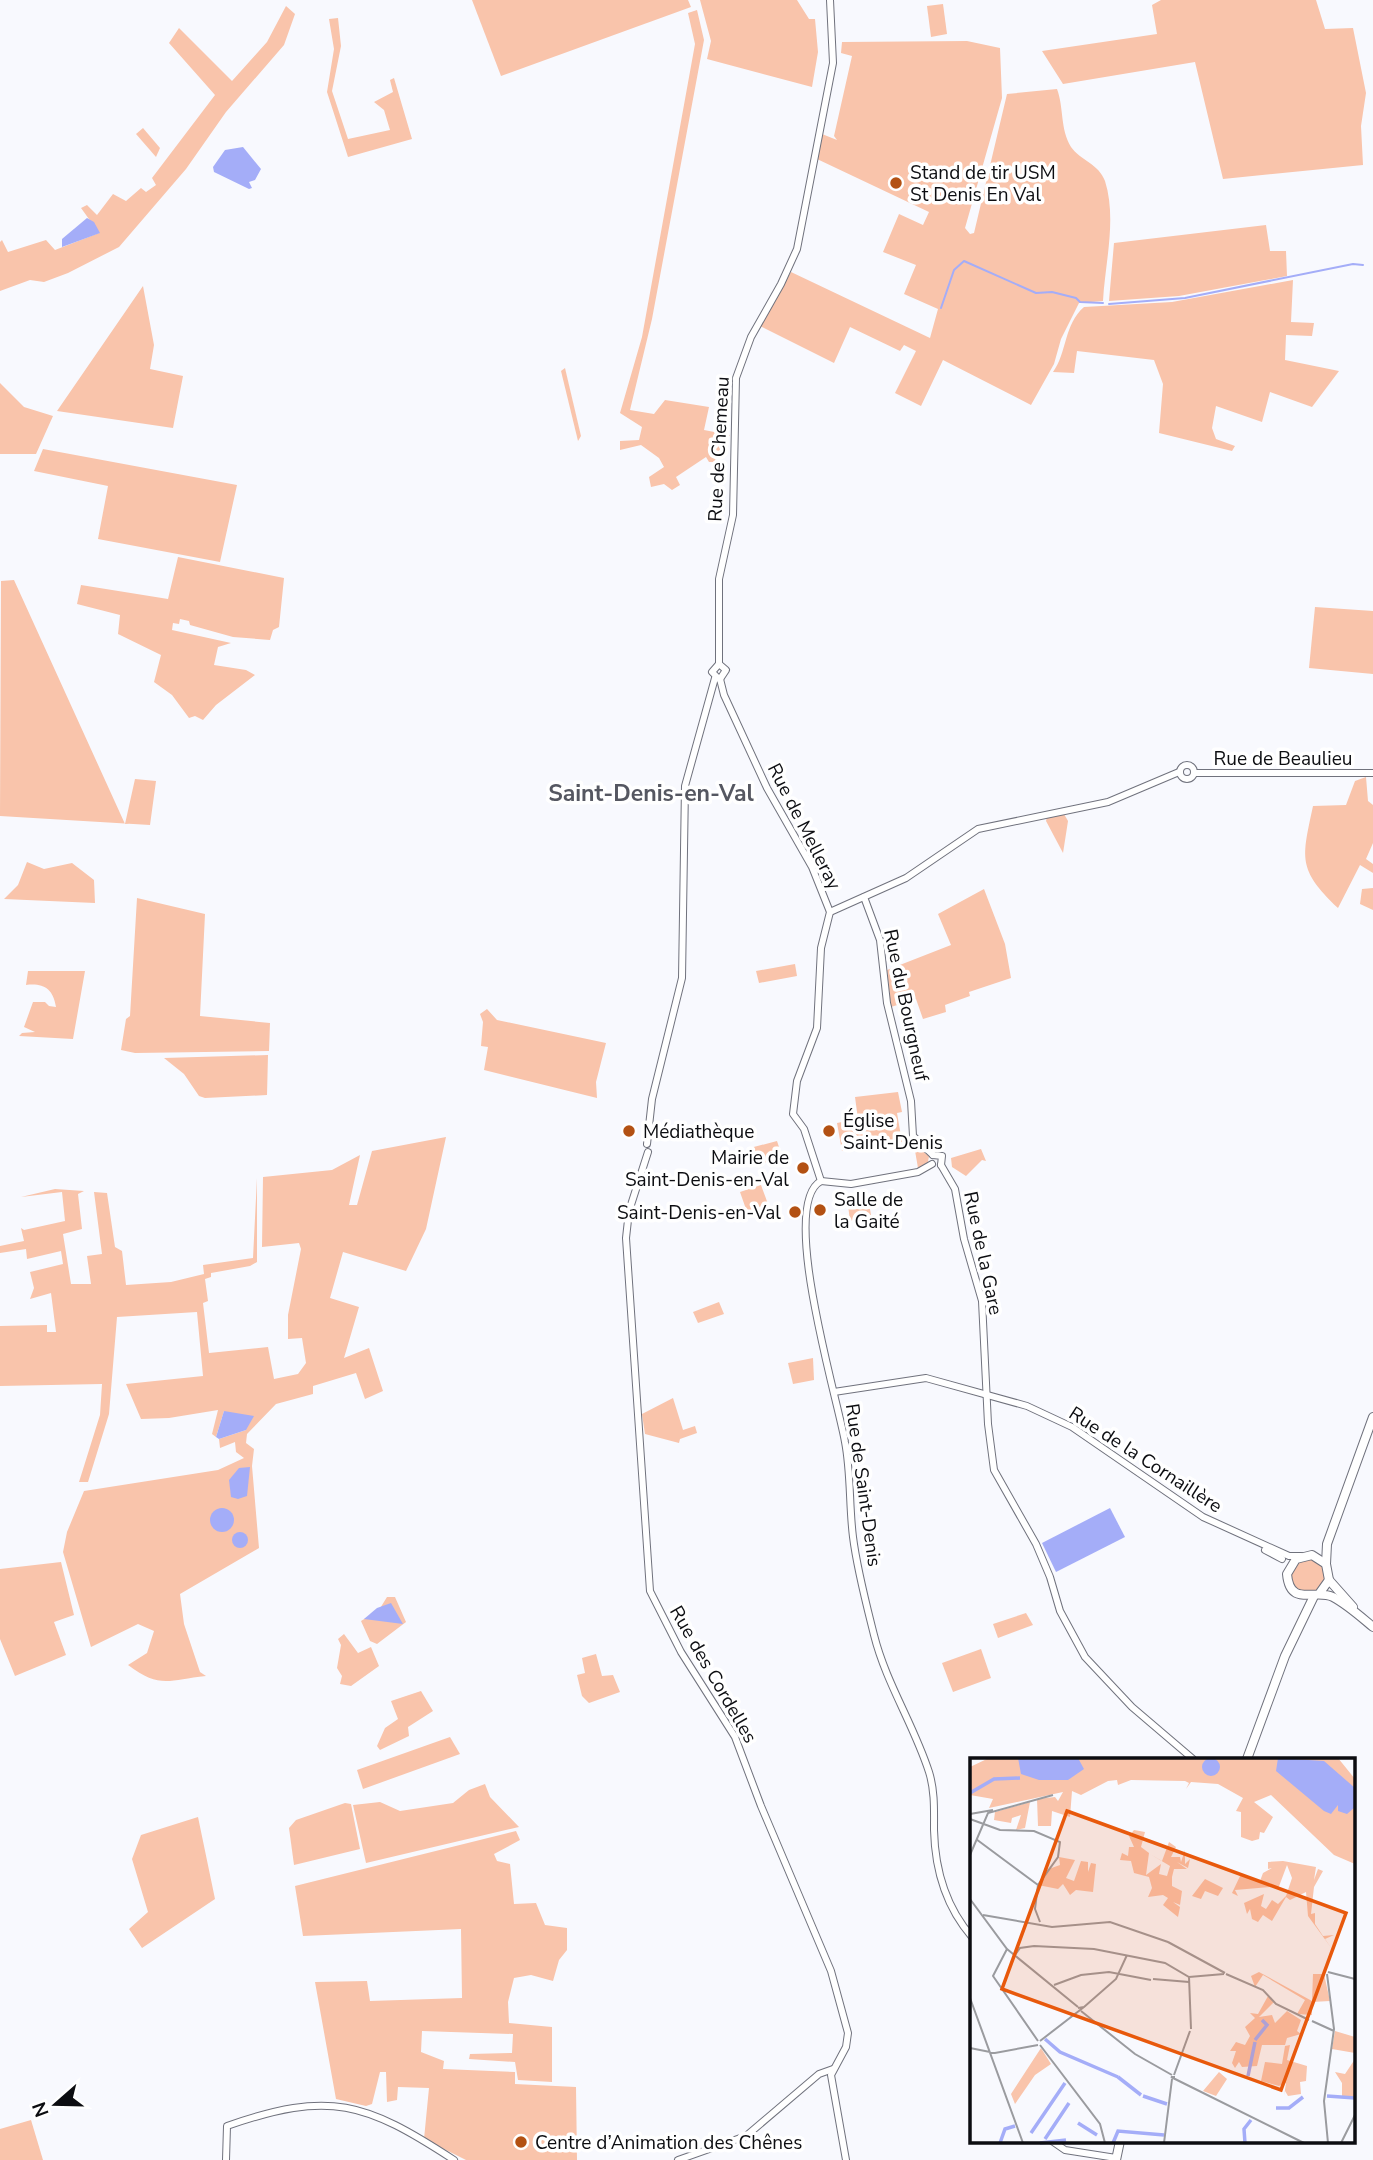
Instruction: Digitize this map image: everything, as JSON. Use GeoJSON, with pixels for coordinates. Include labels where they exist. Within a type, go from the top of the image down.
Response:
{"type":"FeatureCollection","features":[{"type":"Feature","properties":{"kind":"main road"},"geometry":{"type":"LineString","coordinates":[[1373,1418],[1327,1544],[1326,1564],[1329,1580],[1373,1627]]}},
{"type":"Feature","properties":{"kind":"main road"},"geometry":{"type":"LineString","coordinates":[[1312,1555],[1320,1547],[1337,1515]]}},
{"type":"Feature","properties":{"kind":"main road"},"geometry":{"type":"LineString","coordinates":[[1326,1564],[1312,1555],[1301,1556],[1289,1567],[1288,1580],[1308,1598],[1335,1598],[1362,1617]]}},
{"type":"Feature","properties":{"kind":"main road","name":"Rue de la Cornaillère"},"geometry":{"type":"LineString","coordinates":[[1282,1559],[1289,1567]]}},
{"type":"Feature","properties":{"kind":"main road"},"geometry":{"type":"LineString","coordinates":[[1247,1758],[1308,1598],[1329,1580]]}},
{"type":"Feature","properties":{"kind":"street","name":"Rue de Chemeau"},"geometry":{"type":"LineString","coordinates":[[719,664],[719,579],[733,515],[736,377],[751,337],[787,273],[797,249],[834,63],[830,0]]}},
{"type":"Feature","properties":{"kind":"street","name":"Rue des Cordelles"},"geometry":{"type":"LineString","coordinates":[[719,664],[712,669],[718,678],[685,786],[683,969],[652,1099],[648,1148],[629,1211],[626,1238],[650,1591],[681,1652],[735,1737],[761,1806],[826,1955],[848,2033],[846,2047],[830,2072]]}},
{"type":"Feature","properties":{"kind":"street"},"geometry":{"type":"LineString","coordinates":[[718,678],[726,670],[719,664]]}},
{"type":"Feature","properties":{"kind":"street","name":"Rue de Melleray"},"geometry":{"type":"LineString","coordinates":[[718,678],[767,789],[812,867],[830,912],[821,948],[817,1028],[797,1082],[793,1114],[804,1129],[821,1181]]}},
{"type":"Feature","properties":{"kind":"street","name":"Rue de Beaulieu"},"geometry":{"type":"LineString","coordinates":[[864,897],[906,878],[978,829],[1108,802],[1179,772],[1187,765],[1194,774],[1373,774]]}},
{"type":"Feature","properties":{"kind":"street"},"geometry":{"type":"LineString","coordinates":[[830,912],[864,897]]}},
{"type":"Feature","properties":{"kind":"street","name":"Rue du Bourgneuf"},"geometry":{"type":"LineString","coordinates":[[864,897],[880,940],[887,1003],[911,1101],[913,1136],[933,1155],[939,1154],[943,1157],[941,1166]]}},
{"type":"Feature","properties":{"kind":"street"},"geometry":{"type":"LineString","coordinates":[[932,1164],[933,1155]]}},
{"type":"Feature","properties":{"kind":"street"},"geometry":{"type":"LineString","coordinates":[[821,1181],[851,1184],[918,1172],[932,1164],[941,1166]]}},
{"type":"Feature","properties":{"kind":"street","name":"Rue de la Gare"},"geometry":{"type":"LineString","coordinates":[[941,1166],[955,1189],[964,1239],[982,1301],[986,1393],[995,1470],[1036,1544],[1070,1633],[1085,1657],[1130,1705],[1192,1758]]}},
{"type":"Feature","properties":{"kind":"street","name":"Rue de Saint-Denis"},"geometry":{"type":"LineString","coordinates":[[821,1181],[813,1186],[807,1205],[808,1261],[813,1305],[848,1457],[853,1540],[874,1635],[929,1772],[936,1860],[947,1898],[955,1917],[970,1935]]}},
{"type":"Feature","properties":{"kind":"street","name":"Rue de la Cornaillère"},"geometry":{"type":"LineString","coordinates":[[834,1392],[926,1378],[1027,1406],[1065,1422],[1182,1505],[1282,1559]]}},
{"type":"Feature","properties":{"kind":"street","name":"Rue de la Cornaillère"},"geometry":{"type":"LineString","coordinates":[[1235,1534],[1289,1556],[1301,1556]]}},
{"type":"Feature","properties":{"kind":"street"},"geometry":{"type":"LineString","coordinates":[[678,2160],[746,2136],[819,2074],[830,2072],[846,2160]]}},
{"type":"Feature","properties":{"kind":"street"},"geometry":{"type":"LineString","coordinates":[[226,2160],[227,2126],[289,2107],[339,2106],[364,2110],[417,2134],[454,2160]]}},
{"type":"Feature","properties":{"kind":"street"},"geometry":{"type":"LineString","coordinates":[[1053,2142],[1065,2150],[1116,2159]]}},
{"type":"Feature","properties":{"kind":"shaded area"},"geometry":{"type":"Polygon","coordinates":[[[472,0],[688,0],[691,7],[501,76],[472,0]]]}},
{"type":"Feature","properties":{"kind":"shaded area"},"geometry":{"type":"Polygon","coordinates":[[[700,0],[797,0],[809,19],[815,19],[818,52],[812,87],[707,59],[711,41],[700,0]]]}},
{"type":"Feature","properties":{"kind":"shaded area"},"geometry":{"type":"Polygon","coordinates":[[[1161,0],[1316,0],[1325,29],[1353,28],[1366,93],[1361,126],[1363,165],[1223,179],[1195,62],[1063,84],[1042,51],[1157,34],[1152,5],[1161,0]]]}},
{"type":"Feature","properties":{"kind":"shaded area"},"geometry":{"type":"Polygon","coordinates":[[[943,4],[947,34],[931,37],[927,6],[943,4]]]}},
{"type":"Feature","properties":{"kind":"shaded area"},"geometry":{"type":"Polygon","coordinates":[[[286,6],[295,14],[284,45],[226,112],[186,169],[119,247],[44,282],[30,280],[0,291],[2,240],[8,252],[46,240],[55,250],[99,233],[81,208],[87,205],[97,215],[113,194],[126,201],[141,188],[146,192],[156,185],[152,178],[215,95],[169,43],[179,28],[232,81],[267,42],[286,6]]]}},
{"type":"Feature","properties":{"kind":"shaded area"},"geometry":{"type":"Polygon","coordinates":[[[697,10],[704,40],[652,319],[630,410],[654,414],[665,400],[709,407],[704,430],[730,435],[716,455],[715,462],[709,462],[706,457],[676,477],[680,485],[672,490],[664,484],[651,487],[649,477],[664,467],[659,458],[641,445],[620,450],[620,441],[639,440],[642,427],[620,413],[642,337],[695,44],[688,13],[697,10]]]}},
{"type":"Feature","properties":{"kind":"shaded area"},"geometry":{"type":"Polygon","coordinates":[[[338,18],[341,46],[332,91],[348,139],[390,130],[384,110],[374,102],[393,92],[390,80],[394,78],[412,139],[348,157],[327,92],[334,49],[329,19],[338,18]]]}},
{"type":"Feature","properties":{"kind":"shaded area"},"geometry":{"type":"Polygon","coordinates":[[[967,41],[1000,48],[1002,98],[965,228],[970,234],[974,233],[1007,94],[1057,89],[1071,147],[1102,175],[1108,196],[1110,226],[1103,301],[1079,303],[1061,339],[1054,364],[1031,405],[943,360],[921,406],[895,393],[916,351],[904,345],[900,351],[850,327],[834,363],[760,326],[791,272],[930,338],[938,309],[904,294],[916,265],[883,252],[899,214],[923,225],[929,212],[817,159],[822,134],[837,140],[834,136],[852,56],[841,53],[842,42],[967,41]]]}},
{"type":"Feature","properties":{"kind":"shaded area"},"geometry":{"type":"Polygon","coordinates":[[[143,128],[160,148],[156,157],[136,134],[143,128]]]}},
{"type":"Feature","properties":{"kind":"shaded area"},"geometry":{"type":"Polygon","coordinates":[[[1266,225],[1270,251],[1286,251],[1287,276],[1179,296],[1109,301],[1114,243],[1266,225]]]}},
{"type":"Feature","properties":{"kind":"shaded area"},"geometry":{"type":"Polygon","coordinates":[[[1293,280],[1291,322],[1314,323],[1312,336],[1286,335],[1285,360],[1339,371],[1312,407],[1270,392],[1262,422],[1216,406],[1212,428],[1216,439],[1235,446],[1232,451],[1159,433],[1163,384],[1154,360],[1077,351],[1074,373],[1053,372],[1069,330],[1084,307],[1172,302],[1293,280]]]}},
{"type":"Feature","properties":{"kind":"shaded area"},"geometry":{"type":"Polygon","coordinates":[[[143,286],[154,345],[150,369],[183,376],[173,428],[57,411],[143,286]]]}},
{"type":"Feature","properties":{"kind":"shaded area"},"geometry":{"type":"Polygon","coordinates":[[[565,368],[581,436],[578,441],[561,371],[565,368]]]}},
{"type":"Feature","properties":{"kind":"shaded area"},"geometry":{"type":"Polygon","coordinates":[[[0,383],[24,407],[53,416],[36,454],[0,454],[0,383]]]}},
{"type":"Feature","properties":{"kind":"shaded area"},"geometry":{"type":"Polygon","coordinates":[[[43,449],[237,485],[220,562],[98,539],[108,486],[34,471],[43,449]]]}},
{"type":"Feature","properties":{"kind":"shaded area"},"geometry":{"type":"Polygon","coordinates":[[[178,557],[284,578],[279,627],[273,630],[270,640],[233,637],[190,625],[189,621],[180,619],[179,624],[173,623],[172,630],[231,643],[218,647],[214,665],[246,670],[255,675],[216,705],[203,720],[195,716],[189,718],[172,695],[154,682],[161,655],[118,634],[120,615],[77,604],[81,585],[168,599],[178,557]]]}},
{"type":"Feature","properties":{"kind":"shaded area"},"geometry":{"type":"Polygon","coordinates":[[[14,580],[125,823],[0,816],[1,581],[14,580]]]}},
{"type":"Feature","properties":{"kind":"shaded area"},"geometry":{"type":"Polygon","coordinates":[[[1315,607],[1373,611],[1373,674],[1309,668],[1315,607]]]}},
{"type":"Feature","properties":{"kind":"shaded area"},"geometry":{"type":"Polygon","coordinates":[[[1366,777],[1368,801],[1373,805],[1373,843],[1366,859],[1373,864],[1373,873],[1360,865],[1338,908],[1315,883],[1309,872],[1305,851],[1306,838],[1313,806],[1346,805],[1355,781],[1366,777]]]}},
{"type":"Feature","properties":{"kind":"shaded area"},"geometry":{"type":"Polygon","coordinates":[[[135,779],[156,781],[150,825],[125,824],[135,779]]]}},
{"type":"Feature","properties":{"kind":"shaded area"},"geometry":{"type":"Polygon","coordinates":[[[1064,814],[1068,821],[1063,853],[1046,821],[1047,817],[1064,814]]]}},
{"type":"Feature","properties":{"kind":"shaded area"},"geometry":{"type":"Polygon","coordinates":[[[27,862],[44,869],[72,863],[94,880],[95,903],[4,899],[18,885],[27,862]]]}},
{"type":"Feature","properties":{"kind":"shaded area"},"geometry":{"type":"Polygon","coordinates":[[[1373,888],[1373,910],[1360,904],[1362,889],[1373,888]]]}},
{"type":"Feature","properties":{"kind":"shaded area"},"geometry":{"type":"Polygon","coordinates":[[[984,889],[1005,944],[1011,978],[969,992],[970,996],[945,1005],[946,1012],[923,1019],[916,999],[891,1007],[887,970],[951,945],[938,914],[984,889]]]}},
{"type":"Feature","properties":{"kind":"shaded area"},"geometry":{"type":"Polygon","coordinates":[[[137,898],[205,914],[200,1016],[270,1023],[269,1051],[135,1053],[121,1050],[126,1019],[130,1016],[137,898]]]}},
{"type":"Feature","properties":{"kind":"shaded area"},"geometry":{"type":"Polygon","coordinates":[[[795,964],[797,976],[759,983],[756,971],[795,964]]]}},
{"type":"Feature","properties":{"kind":"shaded area"},"geometry":{"type":"Polygon","coordinates":[[[28,971],[85,971],[73,1039],[19,1036],[22,1033],[35,1032],[24,1027],[33,1002],[45,1002],[56,1007],[50,991],[46,988],[26,985],[28,971]]]}},
{"type":"Feature","properties":{"kind":"shaded area"},"geometry":{"type":"Polygon","coordinates":[[[487,1009],[497,1020],[606,1043],[596,1082],[597,1098],[484,1070],[488,1047],[481,1046],[483,1022],[480,1014],[487,1009]]]}},
{"type":"Feature","properties":{"kind":"shaded area"},"geometry":{"type":"Polygon","coordinates":[[[268,1055],[267,1095],[205,1098],[199,1096],[184,1074],[164,1058],[268,1055]]]}},
{"type":"Feature","properties":{"kind":"shaded area"},"geometry":{"type":"Polygon","coordinates":[[[898,1092],[902,1112],[897,1113],[902,1142],[842,1151],[837,1123],[858,1119],[855,1097],[898,1092]]]}},
{"type":"Feature","properties":{"kind":"shaded area"},"geometry":{"type":"Polygon","coordinates":[[[446,1137],[426,1229],[406,1271],[343,1252],[330,1298],[359,1307],[344,1358],[369,1348],[383,1391],[365,1399],[356,1373],[313,1386],[313,1394],[276,1404],[247,1434],[246,1443],[254,1449],[252,1466],[259,1548],[180,1594],[184,1624],[200,1672],[206,1676],[173,1681],[157,1680],[128,1665],[147,1653],[154,1631],[138,1624],[91,1647],[63,1552],[67,1532],[84,1491],[218,1470],[244,1458],[236,1452],[235,1442],[220,1448],[219,1439],[246,1430],[224,1411],[216,1437],[212,1434],[218,1410],[169,1418],[141,1419],[126,1384],[203,1376],[197,1312],[117,1317],[109,1414],[88,1482],[79,1482],[100,1415],[102,1384],[0,1386],[0,1326],[47,1325],[47,1332],[56,1332],[51,1293],[30,1299],[34,1288],[30,1272],[63,1264],[61,1251],[27,1259],[26,1249],[0,1253],[0,1246],[24,1241],[21,1228],[24,1230],[65,1221],[62,1192],[21,1197],[55,1189],[84,1191],[78,1194],[82,1229],[63,1234],[71,1284],[91,1284],[87,1256],[102,1254],[94,1192],[107,1193],[115,1247],[122,1251],[126,1285],[171,1282],[204,1274],[203,1265],[253,1258],[257,1178],[257,1262],[250,1266],[211,1273],[211,1277],[205,1279],[208,1301],[203,1303],[209,1353],[268,1347],[274,1379],[298,1374],[306,1363],[302,1338],[288,1339],[288,1315],[301,1249],[299,1243],[262,1247],[263,1177],[332,1170],[360,1155],[349,1205],[357,1205],[372,1151],[446,1137]]]}},
{"type":"Feature","properties":{"kind":"shaded area"},"geometry":{"type":"Polygon","coordinates":[[[777,1141],[782,1156],[756,1166],[750,1148],[777,1141]]]}},
{"type":"Feature","properties":{"kind":"shaded area"},"geometry":{"type":"Polygon","coordinates":[[[914,1145],[929,1156],[928,1162],[918,1168],[914,1145]]]}},
{"type":"Feature","properties":{"kind":"shaded area"},"geometry":{"type":"Polygon","coordinates":[[[981,1149],[986,1161],[982,1160],[966,1176],[952,1167],[951,1158],[981,1149]]]}},
{"type":"Feature","properties":{"kind":"shaded area"},"geometry":{"type":"Polygon","coordinates":[[[761,1185],[768,1204],[747,1212],[740,1192],[761,1185]]]}},
{"type":"Feature","properties":{"kind":"shaded area"},"geometry":{"type":"Polygon","coordinates":[[[867,1192],[871,1215],[850,1221],[847,1197],[867,1192]]]}},
{"type":"Feature","properties":{"kind":"shaded area"},"geometry":{"type":"Polygon","coordinates":[[[719,1302],[724,1314],[698,1323],[693,1312],[719,1302]]]}},
{"type":"Feature","properties":{"kind":"shaded area"},"geometry":{"type":"Polygon","coordinates":[[[813,1358],[814,1380],[793,1384],[788,1363],[813,1358]]]}},
{"type":"Feature","properties":{"kind":"shaded area"},"geometry":{"type":"Polygon","coordinates":[[[673,1398],[683,1430],[695,1426],[697,1433],[680,1439],[679,1443],[645,1434],[642,1414],[673,1398]]]}},
{"type":"Feature","properties":{"kind":"shaded area"},"geometry":{"type":"Polygon","coordinates":[[[1308,1559],[1320,1564],[1325,1576],[1320,1588],[1308,1593],[1296,1588],[1291,1576],[1296,1564],[1308,1559]]]}},
{"type":"Feature","properties":{"kind":"shaded area"},"geometry":{"type":"Polygon","coordinates":[[[61,1562],[74,1615],[54,1622],[66,1655],[15,1676],[0,1639],[0,1569],[61,1562]]]}},
{"type":"Feature","properties":{"kind":"shaded area"},"geometry":{"type":"Polygon","coordinates":[[[387,1597],[395,1597],[406,1622],[377,1644],[370,1641],[361,1621],[379,1610],[387,1597]]]}},
{"type":"Feature","properties":{"kind":"shaded area"},"geometry":{"type":"Polygon","coordinates":[[[1026,1613],[1033,1625],[998,1638],[993,1624],[1026,1613]]]}},
{"type":"Feature","properties":{"kind":"shaded area"},"geometry":{"type":"Polygon","coordinates":[[[344,1634],[358,1653],[371,1647],[379,1666],[351,1686],[340,1684],[342,1676],[337,1668],[341,1645],[338,1639],[344,1634]]]}},
{"type":"Feature","properties":{"kind":"shaded area"},"geometry":{"type":"Polygon","coordinates":[[[981,1649],[991,1678],[953,1692],[942,1663],[981,1649]]]}},
{"type":"Feature","properties":{"kind":"shaded area"},"geometry":{"type":"Polygon","coordinates":[[[596,1654],[602,1676],[613,1675],[620,1692],[589,1703],[582,1696],[577,1675],[585,1673],[582,1658],[596,1654]]]}},
{"type":"Feature","properties":{"kind":"shaded area"},"geometry":{"type":"Polygon","coordinates":[[[421,1691],[433,1711],[408,1727],[409,1736],[380,1750],[377,1746],[385,1728],[398,1719],[391,1701],[421,1691]]]}},
{"type":"Feature","properties":{"kind":"shaded area"},"geometry":{"type":"Polygon","coordinates":[[[450,1737],[460,1754],[363,1789],[357,1770],[450,1737]]]}},
{"type":"Feature","properties":{"kind":"shaded area"},"geometry":{"type":"Polygon","coordinates":[[[485,1784],[490,1797],[519,1827],[366,1863],[353,1805],[380,1802],[400,1811],[453,1803],[469,1790],[485,1784]]]}},
{"type":"Feature","properties":{"kind":"shaded area"},"geometry":{"type":"Polygon","coordinates":[[[345,1803],[351,1804],[360,1849],[294,1865],[289,1828],[296,1820],[345,1803]]]}},
{"type":"Feature","properties":{"kind":"shaded area"},"geometry":{"type":"Polygon","coordinates":[[[198,1817],[215,1899],[142,1948],[129,1929],[148,1912],[132,1859],[141,1835],[198,1817]]]}},
{"type":"Feature","properties":{"kind":"shaded area"},"geometry":{"type":"Polygon","coordinates":[[[516,1831],[520,1840],[494,1854],[497,1861],[510,1864],[514,1904],[536,1903],[545,1925],[567,1928],[567,1950],[559,1960],[553,1981],[531,1975],[514,1978],[508,2002],[509,2023],[552,2027],[552,2082],[518,2080],[515,2062],[469,2059],[470,2054],[512,2053],[513,2034],[422,2031],[421,2052],[444,2061],[443,2069],[515,2072],[515,2084],[576,2087],[577,2160],[466,2160],[424,2139],[429,2088],[398,2087],[397,2100],[387,2102],[386,2072],[380,2072],[372,2104],[366,2106],[336,2099],[315,1982],[367,1981],[370,2001],[462,1998],[461,1929],[303,1936],[295,1886],[516,1831]]]}},
{"type":"Feature","properties":{"kind":"shaded area"},"geometry":{"type":"Polygon","coordinates":[[[31,2120],[43,2160],[0,2160],[0,2129],[31,2120]]]}},
{"type":"Feature","properties":{"kind":"water"},"geometry":{"type":"Polygon","coordinates":[[[243,147],[261,169],[255,180],[249,182],[252,188],[249,189],[214,172],[213,167],[225,150],[243,147]]]}},
{"type":"Feature","properties":{"kind":"water"},"geometry":{"type":"Polygon","coordinates":[[[87,218],[94,222],[100,233],[62,247],[62,239],[87,218]]]}},
{"type":"Feature","properties":{"kind":"water"},"geometry":{"type":"Polygon","coordinates":[[[224,1411],[254,1416],[246,1430],[219,1439],[216,1437],[224,1411]]]}},
{"type":"Feature","properties":{"kind":"water"},"geometry":{"type":"Polygon","coordinates":[[[250,1467],[247,1496],[238,1499],[231,1497],[229,1480],[239,1468],[250,1467]]]}},
{"type":"Feature","properties":{"kind":"water"},"geometry":{"type":"Polygon","coordinates":[[[222,1508],[233,1515],[234,1520],[227,1531],[222,1532],[211,1525],[210,1520],[217,1509],[222,1508]]]}},
{"type":"Feature","properties":{"kind":"water"},"geometry":{"type":"Polygon","coordinates":[[[1110,1508],[1125,1537],[1056,1572],[1042,1543],[1110,1508]]]}},
{"type":"Feature","properties":{"kind":"water"},"geometry":{"type":"Polygon","coordinates":[[[240,1532],[246,1534],[246,1546],[240,1548],[234,1546],[232,1540],[234,1534],[240,1532]]]}},
{"type":"Feature","properties":{"kind":"water"},"geometry":{"type":"Polygon","coordinates":[[[391,1603],[403,1624],[364,1619],[377,1608],[391,1603]]]}},
{"type":"Feature","properties":{"kind":"waterway"},"geometry":{"type":"LineString","coordinates":[[941,308],[954,270],[964,261],[1036,293],[1052,292],[1076,298],[1080,302],[1103,303]]}},
{"type":"Feature","properties":{"kind":"waterway"},"geometry":{"type":"LineString","coordinates":[[1109,304],[1185,298],[1353,264],[1363,265]]}},
{"type":"Feature","properties":{"kind":"place","name":"Stand de tir USM St Denis En Val"},"geometry":{"type":"Point","coordinates":[896,183]}},
{"type":"Feature","properties":{"kind":"place","name":"Médiathèque"},"geometry":{"type":"Point","coordinates":[629,1131]}},
{"type":"Feature","properties":{"kind":"place","name":"Église Saint-Denis"},"geometry":{"type":"Point","coordinates":[829,1131]}},
{"type":"Feature","properties":{"kind":"place","name":"Mairie de Saint-Denis-en-Val"},"geometry":{"type":"Point","coordinates":[803,1168]}},
{"type":"Feature","properties":{"kind":"place","name":"Salle de la Gaité"},"geometry":{"type":"Point","coordinates":[820,1210]}},
{"type":"Feature","properties":{"kind":"place","name":"Saint-Denis-en-Val"},"geometry":{"type":"Point","coordinates":[795,1212]}},
{"type":"Feature","properties":{"kind":"place","name":"Centre d’Animation des Chênes"},"geometry":{"type":"Point","coordinates":[521,2142]}},
{"type":"Feature","properties":{"kind":"district","name":"Saint-Denis-en-Val"},"geometry":{"type":"Point","coordinates":[651,793]}}]}
